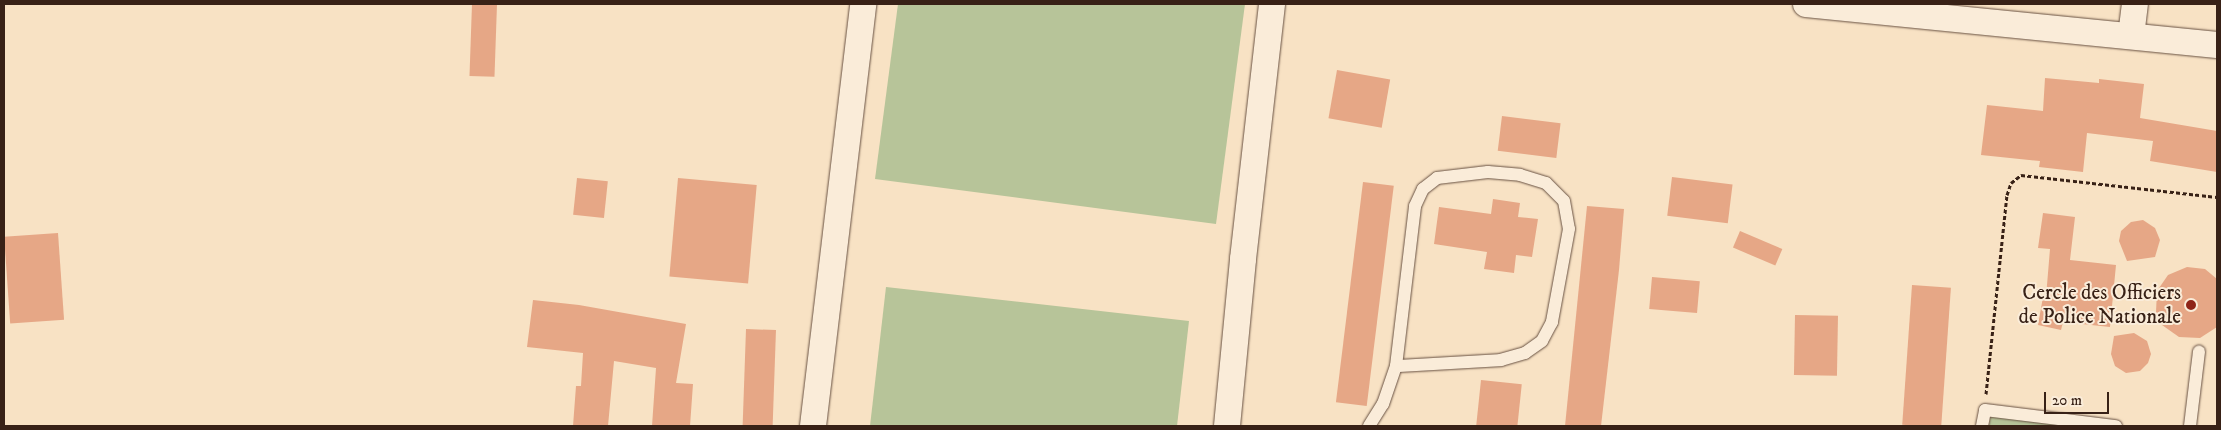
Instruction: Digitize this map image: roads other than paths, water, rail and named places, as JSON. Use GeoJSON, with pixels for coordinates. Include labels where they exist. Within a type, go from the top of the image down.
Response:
{"type":"FeatureCollection","features":[{"type":"Feature","properties":{"kind":"street"},"geometry":{"type":"LineString","coordinates":[[813,426],[863,4]]}},
{"type":"Feature","properties":{"kind":"street"},"geometry":{"type":"LineString","coordinates":[[1227,426],[1243,259],[1272,4]]}},
{"type":"Feature","properties":{"kind":"street"},"geometry":{"type":"LineString","coordinates":[[1806,4],[2217,45]]}},
{"type":"Feature","properties":{"kind":"street"},"geometry":{"type":"LineString","coordinates":[[2132,36],[2135,4]]}},
{"type":"Feature","properties":{"kind":"lane"},"geometry":{"type":"LineString","coordinates":[[1369,426],[1384,404],[1396,366],[1415,206],[1423,189],[1437,178],[1488,172],[1520,175],[1546,183],[1564,201],[1569,229],[1552,322],[1542,341],[1525,353],[1501,360],[1396,366]]}},
{"type":"Feature","properties":{"kind":"lane"},"geometry":{"type":"LineString","coordinates":[[2190,426],[2199,352]]}},
{"type":"Feature","properties":{"kind":"lane"},"geometry":{"type":"LineString","coordinates":[[1982,426],[1985,410],[2116,426]]}},
{"type":"Feature","properties":{"kind":"place","name":"Cercle des Officiers de Police Nationale"},"geometry":{"type":"Point","coordinates":[2191,305]}}]}
